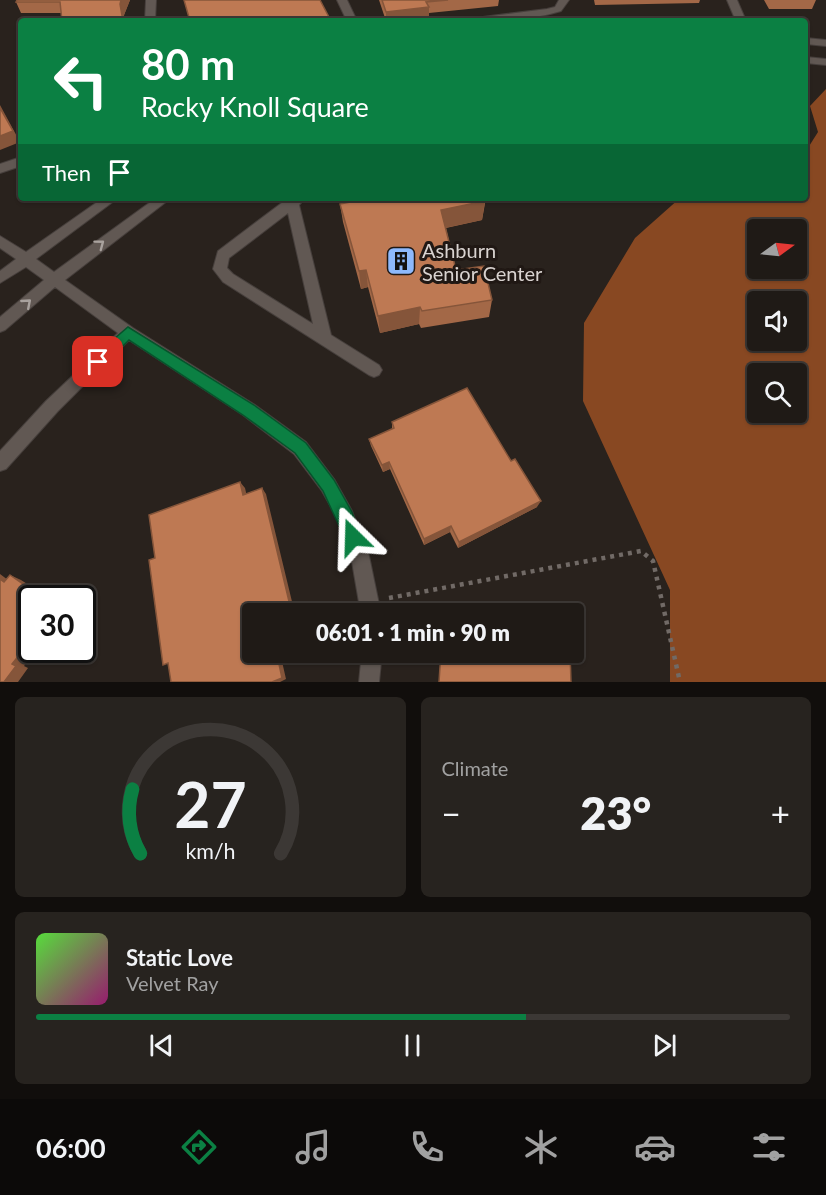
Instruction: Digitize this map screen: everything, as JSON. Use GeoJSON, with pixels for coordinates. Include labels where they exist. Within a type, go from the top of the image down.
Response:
{"type":"FeatureCollection","features":[{"type":"Feature","properties":{"kind":"street"},"geometry":{"type":"LineString","coordinates":[[150,18],[151,0]]}},
{"type":"Feature","properties":{"kind":"street"},"geometry":{"type":"LineString","coordinates":[[342,0],[350,18]]}},
{"type":"Feature","properties":{"kind":"street"},"geometry":{"type":"LineString","coordinates":[[491,18],[526,11],[558,9],[564,0]]}},
{"type":"Feature","properties":{"kind":"street"},"geometry":{"type":"LineString","coordinates":[[732,0],[740,18]]}},
{"type":"Feature","properties":{"kind":"street"},"geometry":{"type":"LineString","coordinates":[[808,41],[826,43]]}},
{"type":"Feature","properties":{"kind":"street"},"geometry":{"type":"LineString","coordinates":[[808,60],[826,62]]}},
{"type":"Feature","properties":{"kind":"street"},"geometry":{"type":"LineString","coordinates":[[0,169],[18,161]]}},
{"type":"Feature","properties":{"kind":"street"},"geometry":{"type":"LineString","coordinates":[[0,278],[108,201]]}},
{"type":"Feature","properties":{"kind":"street"},"geometry":{"type":"LineString","coordinates":[[0,326],[54,280],[161,201]]}},
{"type":"Feature","properties":{"kind":"street"},"geometry":{"type":"LineString","coordinates":[[295,201],[223,255],[220,269],[228,278],[374,370]]}},
{"type":"Feature","properties":{"kind":"street"},"geometry":{"type":"LineString","coordinates":[[296,201],[324,338]]}},
{"type":"Feature","properties":{"kind":"street"},"geometry":{"type":"LineString","coordinates":[[0,241],[128,332],[249,410],[300,448],[328,485],[346,518],[360,556],[370,603]]}},
{"type":"Feature","properties":{"kind":"street"},"geometry":{"type":"LineString","coordinates":[[0,463],[52,406],[128,332]]}},
{"type":"Feature","properties":{"kind":"street"},"geometry":{"type":"LineString","coordinates":[[369,682],[371,663]]}},
{"type":"Feature","properties":{"kind":"path"},"geometry":{"type":"LineString","coordinates":[[390,603],[641,550],[653,561],[680,682]]}},
{"type":"Feature","properties":{"kind":"shaded area"},"geometry":{"type":"Polygon","coordinates":[[[826,89],[826,682],[670,682],[670,590],[583,401],[584,323],[635,238],[677,201],[808,201],[808,148],[818,132],[810,106],[826,89]]]}},
{"type":"Feature","properties":{"kind":"building"},"geometry":{"type":"Polygon","coordinates":[[[17,0],[121,0],[122,18],[62,18],[60,2],[16,2],[17,0]]]}},
{"type":"Feature","properties":{"kind":"building"},"geometry":{"type":"Polygon","coordinates":[[[184,0],[320,0],[329,18],[189,18],[184,0]]]}},
{"type":"Feature","properties":{"kind":"building"},"geometry":{"type":"Polygon","coordinates":[[[382,0],[448,0],[426,2],[429,7],[386,12],[382,0]]]}},
{"type":"Feature","properties":{"kind":"building"},"geometry":{"type":"Polygon","coordinates":[[[0,108],[13,131],[0,136],[0,108]]]}},
{"type":"Feature","properties":{"kind":"building","name":"Ashburn Senior Center"},"geometry":{"type":"Polygon","coordinates":[[[485,201],[441,210],[456,270],[484,266],[492,300],[422,311],[420,307],[378,316],[366,270],[359,271],[340,204],[485,201]]]}},
{"type":"Feature","properties":{"kind":"building"},"geometry":{"type":"Polygon","coordinates":[[[467,388],[511,461],[515,459],[541,501],[459,542],[451,526],[424,539],[389,462],[382,465],[369,439],[394,428],[392,422],[467,388]]]}},
{"type":"Feature","properties":{"kind":"building"},"geometry":{"type":"Polygon","coordinates":[[[240,482],[243,495],[262,488],[289,603],[242,603],[242,663],[279,663],[282,678],[272,682],[171,682],[168,663],[163,665],[149,560],[155,558],[149,515],[240,482]]]}},
{"type":"Feature","properties":{"kind":"building"},"geometry":{"type":"Polygon","coordinates":[[[10,575],[24,585],[18,585],[18,656],[12,664],[16,666],[4,682],[0,682],[0,579],[4,582],[10,575]]]}},
{"type":"Feature","properties":{"kind":"building"},"geometry":{"type":"Polygon","coordinates":[[[440,663],[570,663],[571,682],[439,682],[440,663]]]}},
{"type":"Feature","properties":{"kind":"place","name":"Ashburn Senior Center"},"geometry":{"type":"Point","coordinates":[401,261]}},
{"type":"Feature","properties":{"kind":"route"},"geometry":{"type":"LineString","coordinates":[[98,362],[128,332],[249,410],[300,448],[328,485],[346,518],[353,537]]}}]}
